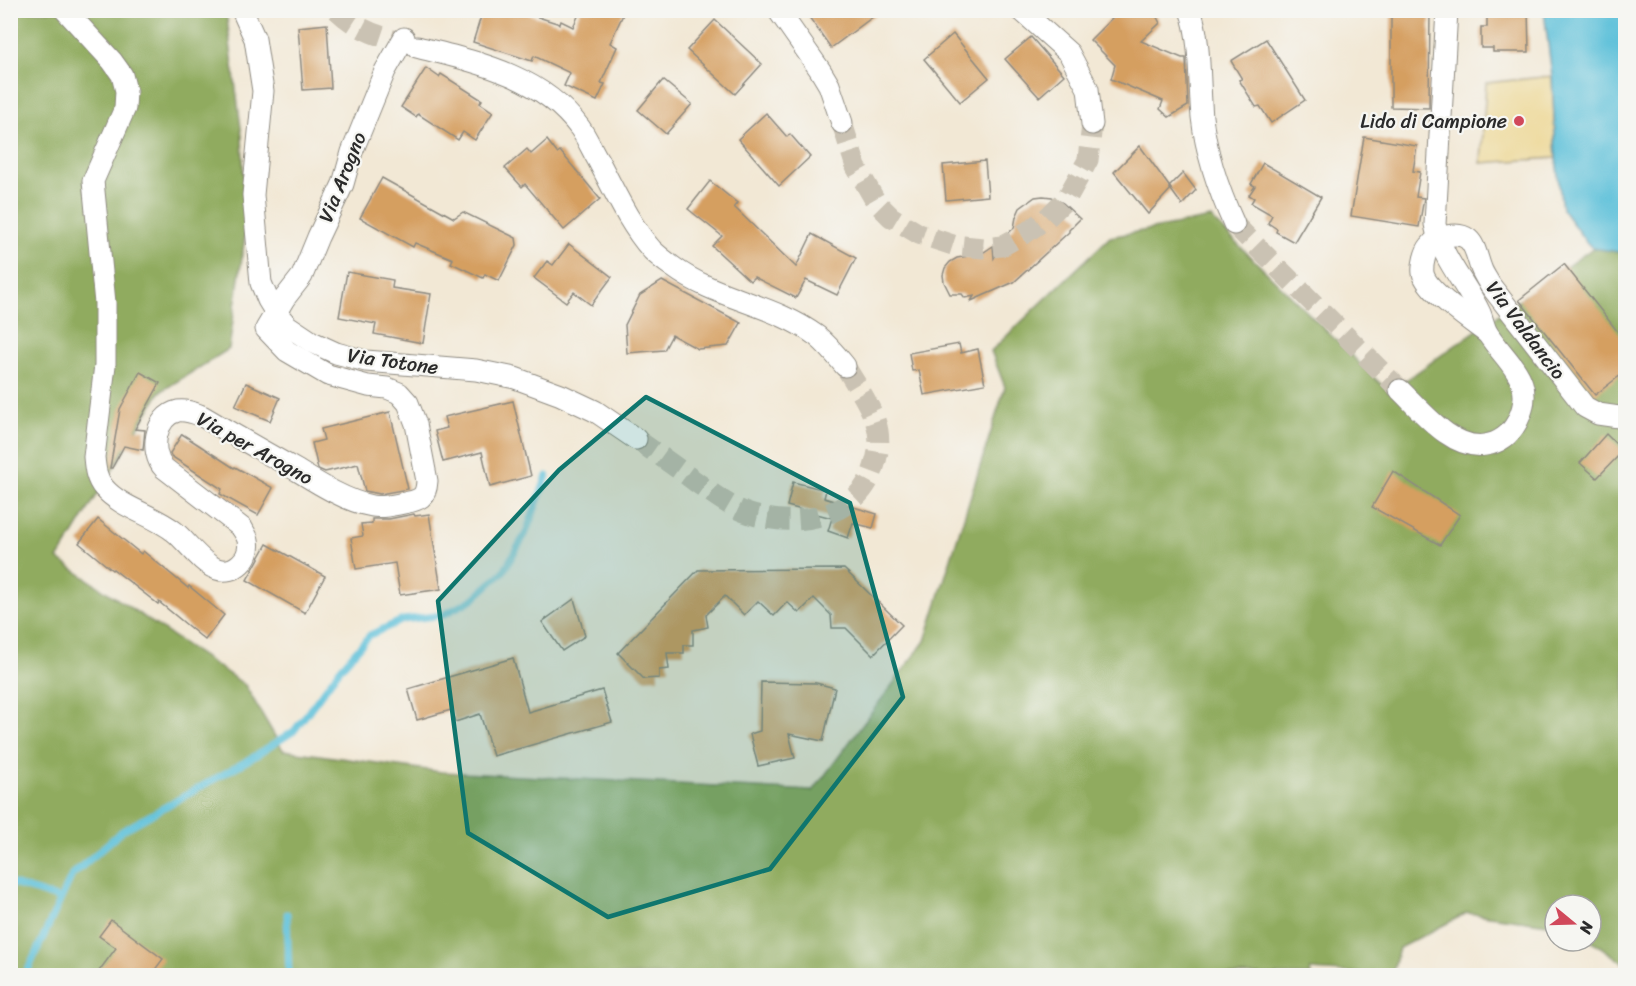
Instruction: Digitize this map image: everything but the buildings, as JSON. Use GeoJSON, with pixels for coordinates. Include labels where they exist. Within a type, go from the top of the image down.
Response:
{"type":"FeatureCollection","features":[{"type":"Feature","properties":{"kind":"street","name":"Via per Arogno"},"geometry":{"type":"LineString","coordinates":[[65,10],[112,60],[122,75],[126,91],[125,108],[93,181],[105,303],[105,365],[93,457],[95,470],[104,488],[113,496],[172,530],[207,564],[217,569],[226,570],[236,567],[243,561],[249,543],[242,528],[158,462],[154,446],[156,437],[162,425],[173,413],[188,411],[202,417],[315,481],[370,506],[382,507],[415,501],[423,497],[426,489],[427,481],[416,424],[408,404],[399,393],[387,388],[368,386],[328,375],[287,351],[266,329],[276,313]]}},
{"type":"Feature","properties":{"kind":"street","name":"Via Totone"},"geometry":{"type":"LineString","coordinates":[[242,10],[255,39],[263,91],[254,195],[261,283],[276,313],[288,326],[312,342],[336,353],[366,361],[476,370],[515,378],[561,395],[595,411],[636,438]]}},
{"type":"Feature","properties":{"kind":"street"},"geometry":{"type":"LineString","coordinates":[[778,10],[800,38],[825,77],[842,123]]}},
{"type":"Feature","properties":{"kind":"street"},"geometry":{"type":"LineString","coordinates":[[1021,10],[1069,52],[1088,89],[1092,124]]}},
{"type":"Feature","properties":{"kind":"street"},"geometry":{"type":"LineString","coordinates":[[1190,10],[1197,42],[1202,119],[1209,155],[1234,224]]}},
{"type":"Feature","properties":{"kind":"street"},"geometry":{"type":"LineString","coordinates":[[1447,10],[1435,224],[1438,239],[1481,314],[1487,333]]}},
{"type":"Feature","properties":{"kind":"street","name":"Via Arogno"},"geometry":{"type":"LineString","coordinates":[[276,313],[302,276],[343,184],[352,152],[385,71],[410,42],[497,69],[524,80],[542,91],[562,107],[581,129],[620,201],[653,250],[676,269],[711,289],[786,318],[815,335],[833,351],[845,366]]}},
{"type":"Feature","properties":{"kind":"street","name":"Via Valdancio"},"geometry":{"type":"LineString","coordinates":[[1438,239],[1456,235],[1465,237],[1471,242],[1481,269],[1495,292],[1585,407],[1598,414],[1626,418]]}},
{"type":"Feature","properties":{"kind":"street"},"geometry":{"type":"LineString","coordinates":[[1400,390],[1442,431],[1470,444],[1482,446],[1506,437],[1522,413],[1524,400],[1522,384],[1514,366],[1487,333],[1460,313],[1428,284],[1423,274],[1424,262],[1430,246],[1438,239]]}},
{"type":"Feature","properties":{"kind":"highlighted area"},"geometry":{"type":"Polygon","coordinates":[[[646,397],[850,503],[903,697],[770,869],[608,917],[468,833],[438,601],[559,470],[646,397]]]}},
{"type":"Feature","properties":{"kind":"green space"},"geometry":{"type":"Polygon","coordinates":[[[10,11],[226,11],[242,136],[246,229],[229,349],[160,392],[58,559],[245,685],[283,750],[442,772],[813,791],[925,641],[1005,387],[991,351],[1110,237],[1211,218],[1389,392],[1593,248],[1625,253],[1625,964],[1603,948],[1603,893],[1543,893],[1543,923],[1467,913],[1399,948],[1392,975],[1310,970],[1311,975],[11,975],[10,11]]]}},
{"type":"Feature","properties":{"kind":"sand","name":"Lido di Campione"},"geometry":{"type":"Polygon","coordinates":[[[1552,76],[1556,158],[1481,163],[1486,83],[1552,76]]]}},
{"type":"Feature","properties":{"kind":"water"},"geometry":{"type":"Polygon","coordinates":[[[1544,11],[1625,11],[1625,253],[1593,248],[1562,209],[1556,158],[1552,76],[1544,11]]]}},
{"type":"Feature","properties":{"kind":"waterway"},"geometry":{"type":"LineString","coordinates":[[28,976],[27,972],[72,875],[122,831],[252,758],[294,731],[340,669],[370,635],[403,620],[443,615],[473,599],[503,572],[526,533],[547,476]]}},
{"type":"Feature","properties":{"kind":"waterway"},"geometry":{"type":"LineString","coordinates":[[10,883],[60,899]]}},
{"type":"Feature","properties":{"kind":"waterway"},"geometry":{"type":"LineString","coordinates":[[287,914],[289,976]]}},
{"type":"Feature","properties":{"kind":"tunnel"},"geometry":{"type":"LineString","coordinates":[[337,10],[365,30],[417,47]]}},
{"type":"Feature","properties":{"kind":"tunnel"},"geometry":{"type":"LineString","coordinates":[[842,123],[856,167],[876,202],[891,217],[919,234],[953,245],[983,248],[1002,246],[1027,232],[1047,218],[1067,198],[1088,160],[1092,124]]}},
{"type":"Feature","properties":{"kind":"tunnel"},"geometry":{"type":"LineString","coordinates":[[1234,224],[1400,390]]}},
{"type":"Feature","properties":{"kind":"tunnel"},"geometry":{"type":"LineString","coordinates":[[636,439],[714,495],[747,513],[784,520],[821,516],[839,509],[854,499],[866,485],[874,467],[878,449],[878,431],[873,415],[845,366]]}},
{"type":"Feature","properties":{"kind":"place","name":"Lido di Campione"},"geometry":{"type":"Point","coordinates":[1519,121]}}]}
